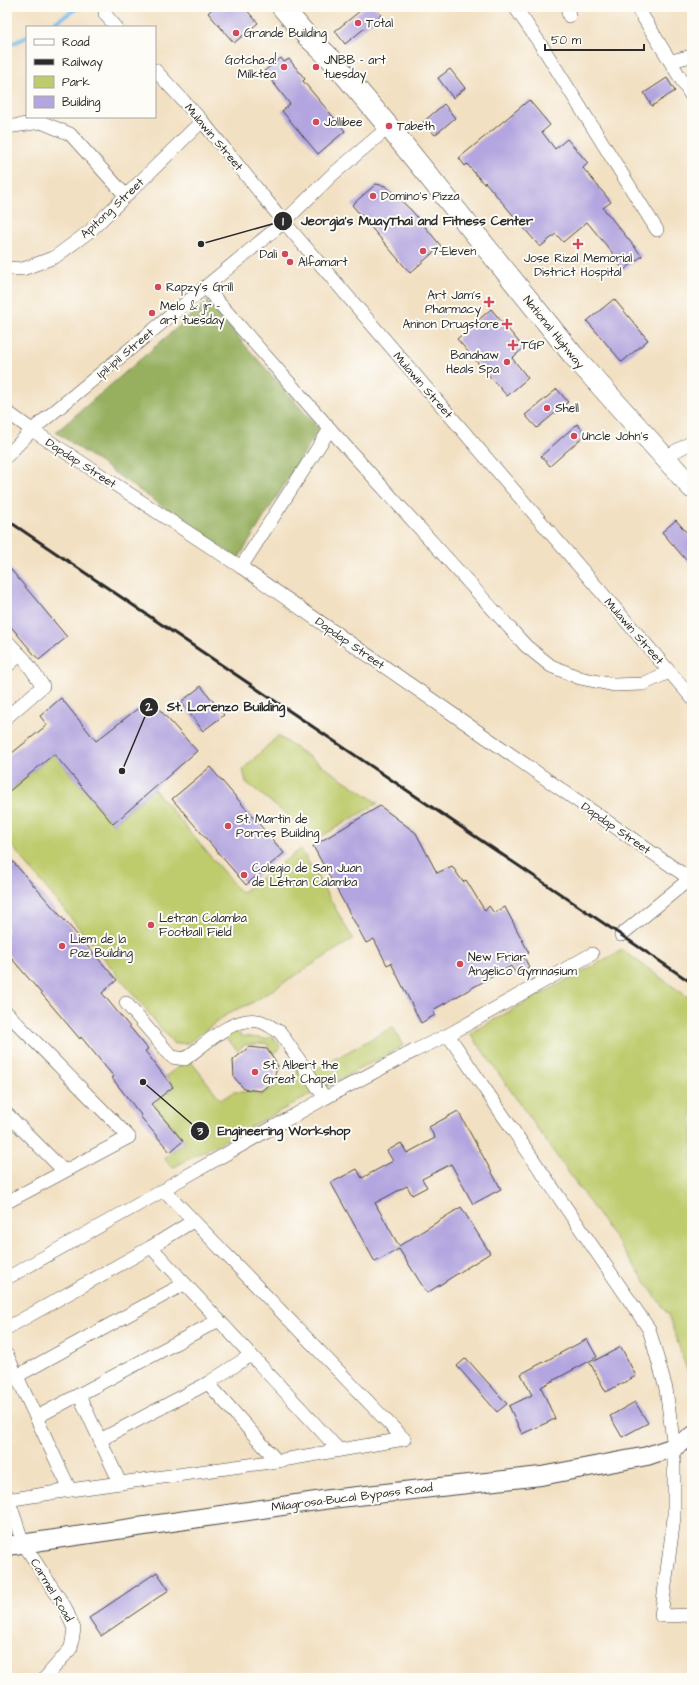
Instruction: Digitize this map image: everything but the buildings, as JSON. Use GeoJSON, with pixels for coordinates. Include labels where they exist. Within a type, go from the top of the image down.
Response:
{"type":"FeatureCollection","features":[{"type":"Feature","properties":{"kind":"main road","name":"National Highway"},"geometry":{"type":"LineString","coordinates":[[282,7],[306,35],[332,60],[389,127],[573,355],[692,488]]}},
{"type":"Feature","properties":{"kind":"main road","name":"Milagrosa-Bucal Bypass Road"},"geometry":{"type":"LineString","coordinates":[[15,1544],[330,1499],[541,1476],[647,1456],[674,1447],[692,1436]]}},
{"type":"Feature","properties":{"kind":"street"},"geometry":{"type":"LineString","coordinates":[[515,7],[545,50],[657,230]]}},
{"type":"Feature","properties":{"kind":"street"},"geometry":{"type":"LineString","coordinates":[[637,7],[692,97]]}},
{"type":"Feature","properties":{"kind":"street"},"geometry":{"type":"LineString","coordinates":[[105,14],[115,26]]}},
{"type":"Feature","properties":{"kind":"street"},"geometry":{"type":"LineString","coordinates":[[671,61],[692,56]]}},
{"type":"Feature","properties":{"kind":"street","name":"Mulawin Street"},"geometry":{"type":"LineString","coordinates":[[156,71],[202,121],[284,222],[668,672],[692,698]]}},
{"type":"Feature","properties":{"kind":"street","name":"Apitong Street"},"geometry":{"type":"LineString","coordinates":[[7,268],[23,269],[56,257],[90,231],[202,121]]}},
{"type":"Feature","properties":{"kind":"street"},"geometry":{"type":"LineString","coordinates":[[7,127],[41,122],[70,134],[126,196]]}},
{"type":"Feature","properties":{"kind":"street","name":"Ipil-ipil Street"},"geometry":{"type":"LineString","coordinates":[[7,456],[32,430],[284,222],[332,175],[389,127]]}},
{"type":"Feature","properties":{"kind":"street"},"geometry":{"type":"LineString","coordinates":[[205,287],[330,429],[526,646],[551,666],[580,678],[614,685],[643,684],[668,672]]}},
{"type":"Feature","properties":{"kind":"street","name":"Dapdap Street"},"geometry":{"type":"LineString","coordinates":[[7,412],[32,430],[241,567],[691,878]]}},
{"type":"Feature","properties":{"kind":"street"},"geometry":{"type":"LineString","coordinates":[[241,567],[330,429]]}},
{"type":"Feature","properties":{"kind":"street"},"geometry":{"type":"LineString","coordinates":[[665,457],[692,442]]}},
{"type":"Feature","properties":{"kind":"street"},"geometry":{"type":"LineString","coordinates":[[7,641],[44,686],[7,717]]}},
{"type":"Feature","properties":{"kind":"street"},"geometry":{"type":"LineString","coordinates":[[7,666],[20,655]]}},
{"type":"Feature","properties":{"kind":"street"},"geometry":{"type":"LineString","coordinates":[[621,935],[691,878]]}},
{"type":"Feature","properties":{"kind":"street"},"geometry":{"type":"LineString","coordinates":[[169,1186],[325,1098],[414,1051],[448,1035],[592,954]]}},
{"type":"Feature","properties":{"kind":"street"},"geometry":{"type":"LineString","coordinates":[[126,1004],[172,1057],[185,1059],[232,1025],[245,1020],[260,1021],[273,1030],[280,1032],[325,1098]]}},
{"type":"Feature","properties":{"kind":"street"},"geometry":{"type":"LineString","coordinates":[[7,1013],[129,1137],[7,1202]]}},
{"type":"Feature","properties":{"kind":"street"},"geometry":{"type":"LineString","coordinates":[[448,1035],[649,1329],[666,1389],[674,1447],[674,1518],[661,1616],[692,1615]]}},
{"type":"Feature","properties":{"kind":"street"},"geometry":{"type":"LineString","coordinates":[[7,1114],[64,1171]]}},
{"type":"Feature","properties":{"kind":"street"},"geometry":{"type":"LineString","coordinates":[[7,1278],[164,1190],[404,1439],[277,1461],[8,1498]]}},
{"type":"Feature","properties":{"kind":"street"},"geometry":{"type":"LineString","coordinates":[[7,1328],[151,1247],[193,1221]]}},
{"type":"Feature","properties":{"kind":"street"},"geometry":{"type":"LineString","coordinates":[[151,1247],[339,1450]]}},
{"type":"Feature","properties":{"kind":"street"},"geometry":{"type":"LineString","coordinates":[[17,1376],[184,1284]]}},
{"type":"Feature","properties":{"kind":"street"},"geometry":{"type":"LineString","coordinates":[[37,1417],[79,1396],[219,1320]]}},
{"type":"Feature","properties":{"kind":"street"},"geometry":{"type":"LineString","coordinates":[[7,1355],[70,1490]]}},
{"type":"Feature","properties":{"kind":"street"},"geometry":{"type":"LineString","coordinates":[[100,1440],[208,1382],[251,1356]]}},
{"type":"Feature","properties":{"kind":"street"},"geometry":{"type":"LineString","coordinates":[[208,1382],[277,1461]]}},
{"type":"Feature","properties":{"kind":"street"},"geometry":{"type":"LineString","coordinates":[[79,1396],[120,1483]]}},
{"type":"Feature","properties":{"kind":"street","name":"Carmel Road"},"geometry":{"type":"LineString","coordinates":[[8,1498],[15,1544],[65,1607],[74,1629],[71,1648],[45,1678]]}},
{"type":"Feature","properties":{"kind":"green space"},"geometry":{"type":"Polygon","coordinates":[[[207,302],[319,429],[238,559],[56,432],[207,302]]]}},
{"type":"Feature","properties":{"kind":"green space"},"geometry":{"type":"Polygon","coordinates":[[[278,736],[378,803],[317,839],[246,782],[243,769],[278,736]]]}},
{"type":"Feature","properties":{"kind":"green space"},"geometry":{"type":"Polygon","coordinates":[[[54,754],[113,824],[154,789],[241,893],[301,849],[353,939],[250,1004],[230,1012],[188,1043],[174,1044],[7,840],[7,793],[54,754]]]}},
{"type":"Feature","properties":{"kind":"green space"},"geometry":{"type":"Polygon","coordinates":[[[622,950],[692,1000],[692,1385],[668,1314],[470,1033],[622,950]]]}},
{"type":"Feature","properties":{"kind":"green space"},"geometry":{"type":"Polygon","coordinates":[[[393,1027],[403,1046],[321,1089],[311,1072],[393,1027]]]}},
{"type":"Feature","properties":{"kind":"green space"},"geometry":{"type":"Polygon","coordinates":[[[233,1029],[242,1036],[267,1039],[272,1035],[281,1048],[273,1054],[266,1043],[244,1045],[238,1051],[225,1037],[233,1029]]]}},
{"type":"Feature","properties":{"kind":"green space"},"geometry":{"type":"Polygon","coordinates":[[[189,1059],[221,1100],[233,1092],[253,1092],[259,1096],[298,1073],[294,1068],[301,1064],[318,1091],[172,1168],[164,1158],[185,1142],[154,1104],[174,1087],[166,1076],[189,1059]]]}},
{"type":"Feature","properties":{"kind":"waterway"},"geometry":{"type":"LineString","coordinates":[[50,26],[79,7]]}},
{"type":"Feature","properties":{"kind":"waterway"},"geometry":{"type":"LineString","coordinates":[[7,46],[26,37]]}},
{"type":"Feature","properties":{"kind":"railway"},"geometry":{"type":"LineString","coordinates":[[7,520],[692,983]]}},
{"type":"Feature","properties":{"kind":"place","name":"Total"},"geometry":{"type":"Point","coordinates":[358,23]}},
{"type":"Feature","properties":{"kind":"place","name":"Grande Building"},"geometry":{"type":"Point","coordinates":[236,33]}},
{"type":"Feature","properties":{"kind":"place","name":"Gotcha-a! Milktea"},"geometry":{"type":"Point","coordinates":[284,67]}},
{"type":"Feature","properties":{"kind":"place","name":"JNBB - art tuesday"},"geometry":{"type":"Point","coordinates":[316,67]}},
{"type":"Feature","properties":{"kind":"place","name":"Jollibee"},"geometry":{"type":"Point","coordinates":[316,122]}},
{"type":"Feature","properties":{"kind":"place","name":"Tabeth"},"geometry":{"type":"Point","coordinates":[389,126]}},
{"type":"Feature","properties":{"kind":"place","name":"Domino's Pizza"},"geometry":{"type":"Point","coordinates":[373,196]}},
{"type":"Feature","properties":{"kind":"place","name":"Jeorgia's MuayThai and Fitness Center"},"geometry":{"type":"Point","coordinates":[201,244]}},
{"type":"Feature","properties":{"kind":"place","name":"Jose Rizal Memorial District Hospital"},"geometry":{"type":"Point","coordinates":[578,244]}},
{"type":"Feature","properties":{"kind":"place","name":"7-Eleven"},"geometry":{"type":"Point","coordinates":[423,251]}},
{"type":"Feature","properties":{"kind":"place","name":"Dali"},"geometry":{"type":"Point","coordinates":[285,254]}},
{"type":"Feature","properties":{"kind":"place","name":"Alfamart"},"geometry":{"type":"Point","coordinates":[290,262]}},
{"type":"Feature","properties":{"kind":"place","name":"Rapzy's Grill"},"geometry":{"type":"Point","coordinates":[158,287]}},
{"type":"Feature","properties":{"kind":"place","name":"Art Jam's Pharmacy"},"geometry":{"type":"Point","coordinates":[489,302]}},
{"type":"Feature","properties":{"kind":"place","name":"Melo & jr - art tuesday"},"geometry":{"type":"Point","coordinates":[152,313]}},
{"type":"Feature","properties":{"kind":"place","name":"Aninon Drugstore"},"geometry":{"type":"Point","coordinates":[507,324]}},
{"type":"Feature","properties":{"kind":"place","name":"TGP"},"geometry":{"type":"Point","coordinates":[513,345]}},
{"type":"Feature","properties":{"kind":"place","name":"Banahaw Heals Spa"},"geometry":{"type":"Point","coordinates":[507,362]}},
{"type":"Feature","properties":{"kind":"place","name":"Shell"},"geometry":{"type":"Point","coordinates":[547,408]}},
{"type":"Feature","properties":{"kind":"place","name":"Uncle John's"},"geometry":{"type":"Point","coordinates":[574,436]}},
{"type":"Feature","properties":{"kind":"place","name":"St. Lorenzo Building"},"geometry":{"type":"Point","coordinates":[122,771]}},
{"type":"Feature","properties":{"kind":"place","name":"St. Martin de Porres Building"},"geometry":{"type":"Point","coordinates":[228,826]}},
{"type":"Feature","properties":{"kind":"place","name":"Colegio de San Juan de Letran Calamba"},"geometry":{"type":"Point","coordinates":[244,875]}},
{"type":"Feature","properties":{"kind":"place","name":"Letran Calamba Football Field"},"geometry":{"type":"Point","coordinates":[151,925]}},
{"type":"Feature","properties":{"kind":"place","name":"Liem de la Paz Building"},"geometry":{"type":"Point","coordinates":[62,946]}},
{"type":"Feature","properties":{"kind":"place","name":"New Friar Angelico Gymnasium"},"geometry":{"type":"Point","coordinates":[460,964]}},
{"type":"Feature","properties":{"kind":"place","name":"St. Albert the Great Chapel"},"geometry":{"type":"Point","coordinates":[255,1072]}},
{"type":"Feature","properties":{"kind":"place","name":"Engineering Workshop"},"geometry":{"type":"Point","coordinates":[143,1082]}}]}
